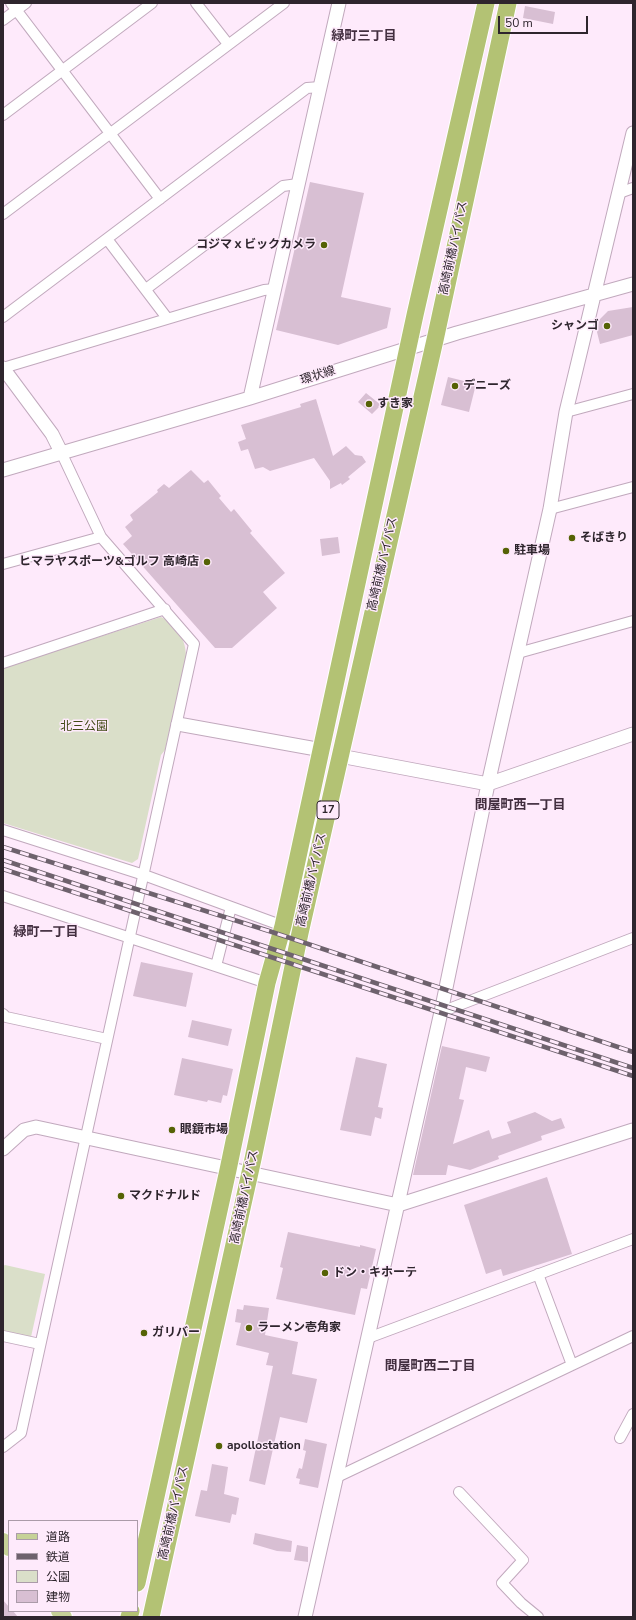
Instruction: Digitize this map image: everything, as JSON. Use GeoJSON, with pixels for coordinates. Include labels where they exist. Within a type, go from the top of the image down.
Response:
{"type":"FeatureCollection","features":[{"type":"Feature","properties":{"kind":"highway","name":"高崎前橋バイパス"},"geometry":{"type":"LineString","coordinates":[[138,1578],[228,1170],[267,983],[283,926],[408,348],[486,3]]}},
{"type":"Feature","properties":{"kind":"highway","name":"高崎前橋バイパス"},"geometry":{"type":"LineString","coordinates":[[151,1617],[250,1175],[300,933],[435,340],[508,3]]}},
{"type":"Feature","properties":{"kind":"street"},"geometry":{"type":"LineString","coordinates":[[3,20],[14,6],[26,3]]}},
{"type":"Feature","properties":{"kind":"street"},"geometry":{"type":"LineString","coordinates":[[3,115],[152,3]]}},
{"type":"Feature","properties":{"kind":"street"},"geometry":{"type":"LineString","coordinates":[[196,3],[228,44]]}},
{"type":"Feature","properties":{"kind":"street"},"geometry":{"type":"LineString","coordinates":[[3,214],[284,3]]}},
{"type":"Feature","properties":{"kind":"street"},"geometry":{"type":"LineString","coordinates":[[250,398],[339,3]]}},
{"type":"Feature","properties":{"kind":"street"},"geometry":{"type":"LineString","coordinates":[[14,6],[160,199]]}},
{"type":"Feature","properties":{"kind":"street"},"geometry":{"type":"LineString","coordinates":[[3,317],[307,88],[320,87]]}},
{"type":"Feature","properties":{"kind":"street"},"geometry":{"type":"LineString","coordinates":[[305,1617],[441,1012],[488,784],[550,509],[566,412],[593,296],[620,193],[633,133]]}},
{"type":"Feature","properties":{"kind":"street"},"geometry":{"type":"LineString","coordinates":[[146,289],[283,186],[298,184]]}},
{"type":"Feature","properties":{"kind":"street"},"geometry":{"type":"LineString","coordinates":[[620,193],[633,188]]}},
{"type":"Feature","properties":{"kind":"street"},"geometry":{"type":"LineString","coordinates":[[107,239],[167,318]]}},
{"type":"Feature","properties":{"kind":"street","name":"環状線"},"geometry":{"type":"LineString","coordinates":[[3,470],[250,398],[435,340],[633,284]]}},
{"type":"Feature","properties":{"kind":"street"},"geometry":{"type":"LineString","coordinates":[[3,1447],[21,1433],[87,1139],[107,1039],[131,938],[178,724],[194,644],[101,537],[52,434],[3,368],[167,318],[264,290],[275,289]]}},
{"type":"Feature","properties":{"kind":"street"},"geometry":{"type":"LineString","coordinates":[[566,412],[633,394]]}},
{"type":"Feature","properties":{"kind":"street"},"geometry":{"type":"LineString","coordinates":[[550,509],[632,491]]}},
{"type":"Feature","properties":{"kind":"street"},"geometry":{"type":"LineString","coordinates":[[3,564],[101,537]]}},
{"type":"Feature","properties":{"kind":"street"},"geometry":{"type":"LineString","coordinates":[[3,663],[165,609]]}},
{"type":"Feature","properties":{"kind":"street"},"geometry":{"type":"LineString","coordinates":[[518,653],[633,621]]}},
{"type":"Feature","properties":{"kind":"street"},"geometry":{"type":"LineString","coordinates":[[178,724],[322,750]]}},
{"type":"Feature","properties":{"kind":"street"},"geometry":{"type":"LineString","coordinates":[[340,756],[488,784],[632,738]]}},
{"type":"Feature","properties":{"kind":"street"},"geometry":{"type":"LineString","coordinates":[[3,830],[144,875],[283,926]]}},
{"type":"Feature","properties":{"kind":"street"},"geometry":{"type":"LineString","coordinates":[[3,896],[267,983]]}},
{"type":"Feature","properties":{"kind":"street"},"geometry":{"type":"LineString","coordinates":[[216,966],[231,907]]}},
{"type":"Feature","properties":{"kind":"street"},"geometry":{"type":"LineString","coordinates":[[441,1012],[633,938]]}},
{"type":"Feature","properties":{"kind":"street"},"geometry":{"type":"LineString","coordinates":[[4,1017],[107,1039]]}},
{"type":"Feature","properties":{"kind":"street"},"geometry":{"type":"LineString","coordinates":[[3,1149],[24,1130],[36,1127],[250,1175],[398,1206],[633,1130]]}},
{"type":"Feature","properties":{"kind":"street"},"geometry":{"type":"LineString","coordinates":[[368,1338],[633,1239]]}},
{"type":"Feature","properties":{"kind":"street"},"geometry":{"type":"LineString","coordinates":[[538,1274],[572,1365]]}},
{"type":"Feature","properties":{"kind":"street"},"geometry":{"type":"LineString","coordinates":[[3,1336],[40,1344]]}},
{"type":"Feature","properties":{"kind":"street"},"geometry":{"type":"LineString","coordinates":[[337,1477],[633,1336]]}},
{"type":"Feature","properties":{"kind":"street"},"geometry":{"type":"LineString","coordinates":[[620,1438],[633,1414]]}},
{"type":"Feature","properties":{"kind":"street"},"geometry":{"type":"LineString","coordinates":[[459,1492],[523,1560],[502,1583],[538,1617]]}},
{"type":"Feature","properties":{"kind":"green space","name":"北三公園"},"geometry":{"type":"Polygon","coordinates":[[[161,617],[172,624],[180,634],[185,646],[186,659],[165,750],[161,755],[138,859],[132,863],[3,823],[3,668],[161,617]]]}},
{"type":"Feature","properties":{"kind":"green space"},"geometry":{"type":"Polygon","coordinates":[[[5,1265],[45,1274],[31,1337],[3,1331],[3,1266],[5,1265]]]}},
{"type":"Feature","properties":{"kind":"building"},"geometry":{"type":"Polygon","coordinates":[[[525,6],[555,12],[553,24],[523,18],[525,6]]]}},
{"type":"Feature","properties":{"kind":"building","name":"コジマｘビックカメラ"},"geometry":{"type":"Polygon","coordinates":[[[310,182],[364,193],[341,297],[391,308],[387,328],[338,345],[276,330],[310,182]]]}},
{"type":"Feature","properties":{"kind":"building"},"geometry":{"type":"Polygon","coordinates":[[[633,307],[633,335],[600,344],[597,332],[599,320],[608,311],[633,307]]]}},
{"type":"Feature","properties":{"kind":"building"},"geometry":{"type":"Polygon","coordinates":[[[448,377],[476,384],[469,412],[441,405],[448,377]]]}},
{"type":"Feature","properties":{"kind":"building","name":"すき家"},"geometry":{"type":"Polygon","coordinates":[[[366,393],[381,405],[372,414],[358,402],[366,393]]]}},
{"type":"Feature","properties":{"kind":"building"},"geometry":{"type":"Polygon","coordinates":[[[316,399],[333,456],[346,446],[355,455],[362,456],[366,462],[348,477],[350,479],[342,485],[341,483],[330,489],[330,481],[314,458],[270,471],[263,467],[255,469],[248,449],[241,451],[238,442],[246,439],[241,425],[301,407],[300,404],[316,399]]]}},
{"type":"Feature","properties":{"kind":"building","name":"ヒマラヤスポーツ&ゴルフ 高崎店"},"geometry":{"type":"Polygon","coordinates":[[[191,470],[204,483],[208,480],[221,496],[219,498],[231,512],[234,509],[252,531],[250,533],[285,573],[263,592],[277,608],[232,648],[215,648],[123,544],[132,536],[125,527],[133,520],[130,515],[158,492],[157,490],[164,484],[169,488],[191,470]]]}},
{"type":"Feature","properties":{"kind":"building"},"geometry":{"type":"Polygon","coordinates":[[[338,537],[340,553],[322,556],[320,539],[338,537]]]}},
{"type":"Feature","properties":{"kind":"building"},"geometry":{"type":"Polygon","coordinates":[[[141,962],[193,973],[186,1007],[133,996],[141,962]]]}},
{"type":"Feature","properties":{"kind":"building"},"geometry":{"type":"Polygon","coordinates":[[[192,1020],[232,1029],[228,1046],[188,1037],[192,1020]]]}},
{"type":"Feature","properties":{"kind":"building"},"geometry":{"type":"Polygon","coordinates":[[[442,1046],[490,1057],[486,1072],[466,1067],[459,1099],[464,1100],[453,1144],[489,1130],[492,1139],[511,1133],[507,1122],[535,1112],[552,1121],[561,1118],[565,1128],[541,1136],[542,1140],[498,1156],[499,1159],[470,1170],[448,1165],[446,1175],[413,1175],[442,1046]]]}},
{"type":"Feature","properties":{"kind":"building"},"geometry":{"type":"Polygon","coordinates":[[[356,1057],[387,1064],[378,1107],[383,1108],[381,1119],[375,1117],[371,1136],[340,1130],[356,1057]]]}},
{"type":"Feature","properties":{"kind":"building"},"geometry":{"type":"Polygon","coordinates":[[[182,1058],[233,1069],[227,1096],[223,1095],[221,1103],[208,1100],[207,1102],[174,1095],[182,1058]]]}},
{"type":"Feature","properties":{"kind":"building"},"geometry":{"type":"Polygon","coordinates":[[[547,1177],[572,1254],[503,1276],[501,1269],[486,1274],[464,1205],[547,1177]]]}},
{"type":"Feature","properties":{"kind":"building"},"geometry":{"type":"Polygon","coordinates":[[[288,1232],[376,1249],[367,1289],[361,1288],[355,1315],[276,1299],[283,1268],[280,1267],[288,1232]]]}},
{"type":"Feature","properties":{"kind":"building"},"geometry":{"type":"Polygon","coordinates":[[[244,1305],[269,1308],[265,1335],[298,1342],[292,1374],[317,1379],[307,1423],[280,1417],[265,1485],[249,1481],[273,1366],[266,1365],[269,1353],[236,1345],[241,1323],[235,1322],[237,1309],[243,1310],[244,1305]]]}},
{"type":"Feature","properties":{"kind":"building"},"geometry":{"type":"Polygon","coordinates":[[[305,1439],[327,1444],[318,1488],[299,1484],[300,1479],[296,1478],[299,1468],[302,1469],[306,1451],[303,1450],[305,1439]]]}},
{"type":"Feature","properties":{"kind":"building"},"geometry":{"type":"Polygon","coordinates":[[[212,1464],[228,1467],[224,1494],[239,1498],[236,1515],[232,1514],[230,1523],[195,1516],[201,1490],[207,1491],[212,1464]]]}},
{"type":"Feature","properties":{"kind":"building"},"geometry":{"type":"Polygon","coordinates":[[[255,1533],[292,1541],[291,1552],[277,1551],[253,1544],[255,1533]]]}},
{"type":"Feature","properties":{"kind":"building"},"geometry":{"type":"Polygon","coordinates":[[[297,1545],[308,1547],[308,1562],[294,1560],[297,1545]]]}},
{"type":"Feature","properties":{"kind":"building"},"geometry":{"type":"Polygon","coordinates":[[[3,1600],[8,1606],[8,1612],[14,1612],[18,1617],[3,1617],[3,1600]]]}},
{"type":"Feature","properties":{"kind":"railway"},"geometry":{"type":"LineString","coordinates":[[3,847],[269,931],[633,1052]]}},
{"type":"Feature","properties":{"kind":"railway"},"geometry":{"type":"LineString","coordinates":[[3,860],[633,1068]]}},
{"type":"Feature","properties":{"kind":"railway"},"geometry":{"type":"LineString","coordinates":[[3,869],[633,1076]]}},
{"type":"Feature","properties":{"kind":"place","name":"コジマｘビックカメラ"},"geometry":{"type":"Point","coordinates":[324,245]}},
{"type":"Feature","properties":{"kind":"place","name":"シャンゴ"},"geometry":{"type":"Point","coordinates":[607,326]}},
{"type":"Feature","properties":{"kind":"place","name":"デニーズ"},"geometry":{"type":"Point","coordinates":[455,386]}},
{"type":"Feature","properties":{"kind":"place","name":"すき家"},"geometry":{"type":"Point","coordinates":[369,404]}},
{"type":"Feature","properties":{"kind":"place","name":"そばきり"},"geometry":{"type":"Point","coordinates":[572,538]}},
{"type":"Feature","properties":{"kind":"place","name":"駐車場"},"geometry":{"type":"Point","coordinates":[506,551]}},
{"type":"Feature","properties":{"kind":"place","name":"ヒマラヤスポーツ&ゴルフ 高崎店"},"geometry":{"type":"Point","coordinates":[207,562]}},
{"type":"Feature","properties":{"kind":"place","name":"眼鏡市場"},"geometry":{"type":"Point","coordinates":[172,1130]}},
{"type":"Feature","properties":{"kind":"place","name":"マクドナルド"},"geometry":{"type":"Point","coordinates":[121,1196]}},
{"type":"Feature","properties":{"kind":"place","name":"ドン・キホーテ"},"geometry":{"type":"Point","coordinates":[325,1273]}},
{"type":"Feature","properties":{"kind":"place","name":"ラーメン壱角家"},"geometry":{"type":"Point","coordinates":[249,1328]}},
{"type":"Feature","properties":{"kind":"place","name":"ガリバー"},"geometry":{"type":"Point","coordinates":[144,1333]}},
{"type":"Feature","properties":{"kind":"place","name":"apollostation"},"geometry":{"type":"Point","coordinates":[219,1446]}},
{"type":"Feature","properties":{"kind":"district","name":"緑町三丁目"},"geometry":{"type":"Point","coordinates":[364,37]}},
{"type":"Feature","properties":{"kind":"district","name":"問屋町西一丁目"},"geometry":{"type":"Point","coordinates":[520,806]}},
{"type":"Feature","properties":{"kind":"district","name":"緑町一丁目"},"geometry":{"type":"Point","coordinates":[46,933]}},
{"type":"Feature","properties":{"kind":"district","name":"問屋町西二丁目"},"geometry":{"type":"Point","coordinates":[430,1367]}}]}
